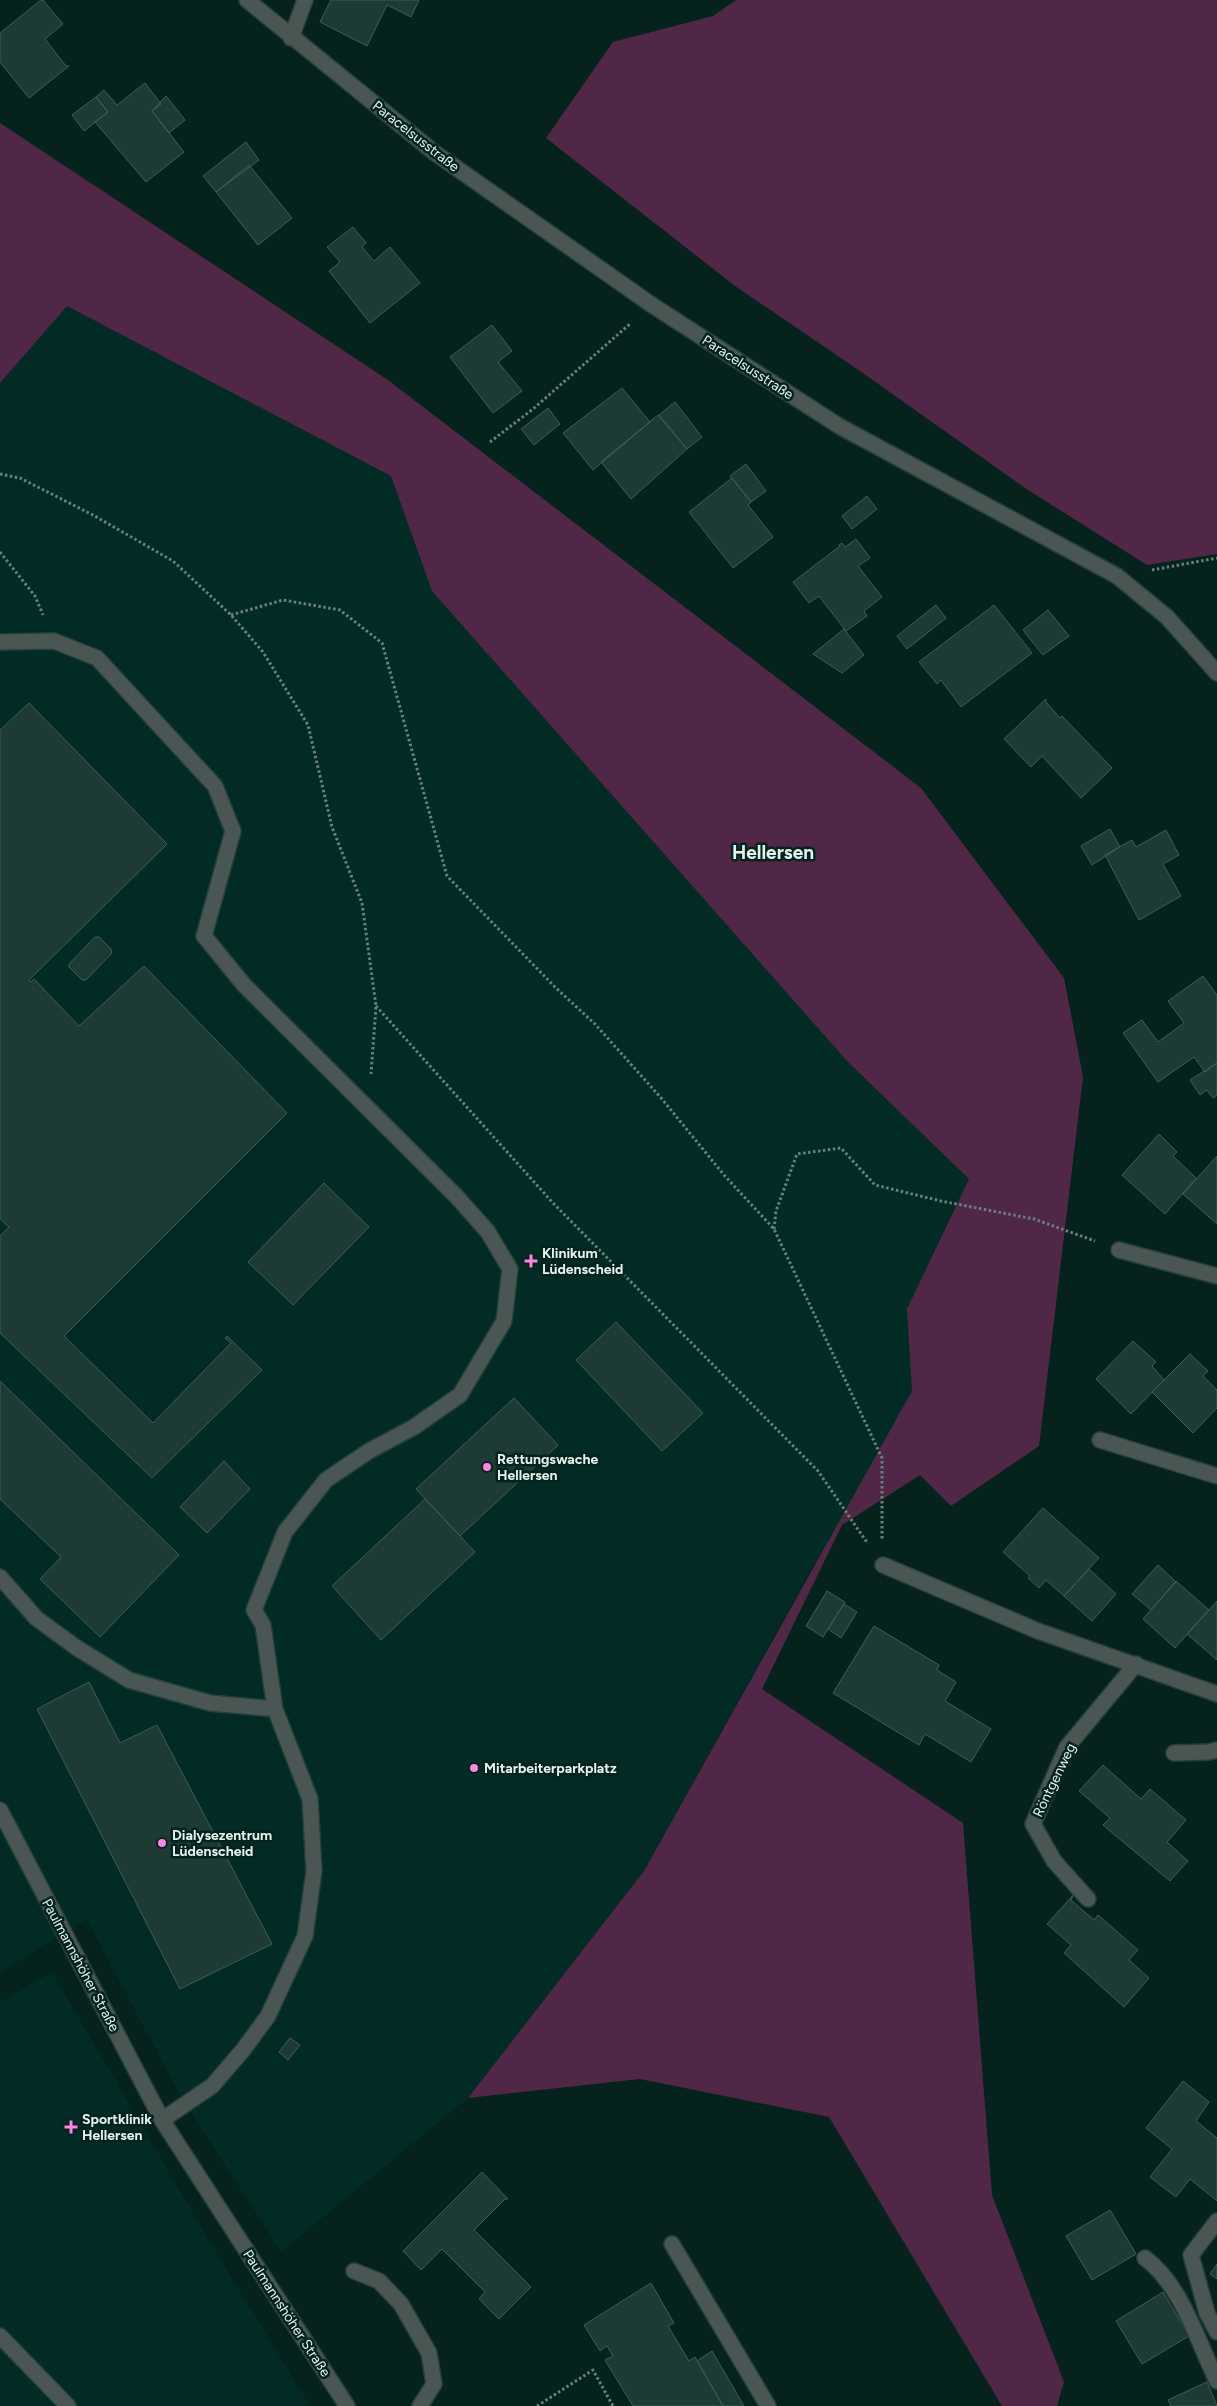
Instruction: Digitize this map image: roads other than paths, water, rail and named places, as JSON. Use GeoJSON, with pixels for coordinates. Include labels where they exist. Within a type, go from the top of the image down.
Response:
{"type":"FeatureCollection","features":[{"type":"Feature","properties":{"kind":"street","name":"Paracelsusstraße"},"geometry":{"type":"LineString","coordinates":[[247,0],[291,38],[435,153],[652,305],[840,426],[1117,576],[1167,617],[1217,673]]}},
{"type":"Feature","properties":{"kind":"street"},"geometry":{"type":"LineString","coordinates":[[291,38],[305,0]]}},
{"type":"Feature","properties":{"kind":"street"},"geometry":{"type":"LineString","coordinates":[[0,642],[54,642],[97,658],[215,786],[233,831],[204,936],[244,985],[451,1191],[488,1232],[510,1269],[504,1321],[460,1395],[414,1427],[369,1451],[326,1480],[285,1532],[254,1610],[263,1625],[275,1709],[310,1799],[314,1871],[305,1936],[268,2016],[244,2050],[212,2086],[162,2120]]}},
{"type":"Feature","properties":{"kind":"street"},"geometry":{"type":"LineString","coordinates":[[1120,1250],[1217,1276]]}},
{"type":"Feature","properties":{"kind":"street"},"geometry":{"type":"LineString","coordinates":[[1100,1440],[1217,1476]]}},
{"type":"Feature","properties":{"kind":"street"},"geometry":{"type":"LineString","coordinates":[[883,1565],[1038,1631],[1217,1694]]}},
{"type":"Feature","properties":{"kind":"street"},"geometry":{"type":"LineString","coordinates":[[0,1577],[36,1618],[77,1648],[129,1680],[210,1703],[275,1709]]}},
{"type":"Feature","properties":{"kind":"street","name":"Röntgenweg"},"geometry":{"type":"LineString","coordinates":[[1088,1899],[1054,1862],[1033,1824],[1067,1747],[1136,1664]]}},
{"type":"Feature","properties":{"kind":"street"},"geometry":{"type":"LineString","coordinates":[[1174,1753],[1217,1750]]}},
{"type":"Feature","properties":{"kind":"street","name":"Paulmannshöher Straße"},"geometry":{"type":"LineString","coordinates":[[0,1810],[162,2120],[347,2406]]}},
{"type":"Feature","properties":{"kind":"street"},"geometry":{"type":"LineString","coordinates":[[1217,2221],[1191,2255],[1207,2313],[1217,2332]]}},
{"type":"Feature","properties":{"kind":"street"},"geometry":{"type":"LineString","coordinates":[[672,2244],[768,2406]]}},
{"type":"Feature","properties":{"kind":"street"},"geometry":{"type":"LineString","coordinates":[[1145,2258],[1159,2268],[1182,2303],[1217,2380]]}},
{"type":"Feature","properties":{"kind":"street"},"geometry":{"type":"LineString","coordinates":[[354,2271],[379,2281],[401,2304],[429,2353],[434,2384],[420,2406]]}},
{"type":"Feature","properties":{"kind":"street"},"geometry":{"type":"LineString","coordinates":[[0,2336],[68,2406]]}},
{"type":"Feature","properties":{"kind":"place","name":"Klinikum Lüdenscheid"},"geometry":{"type":"Point","coordinates":[531,1261]}},
{"type":"Feature","properties":{"kind":"place","name":"Rettungswache Hellersen"},"geometry":{"type":"Point","coordinates":[487,1467]}},
{"type":"Feature","properties":{"kind":"place","name":"Mitarbeiterparkplatz"},"geometry":{"type":"Point","coordinates":[474,1768]}},
{"type":"Feature","properties":{"kind":"place","name":"Dialysezentrum Lüdenscheid"},"geometry":{"type":"Point","coordinates":[162,1843]}},
{"type":"Feature","properties":{"kind":"place","name":"Sportklinik Hellersen"},"geometry":{"type":"Point","coordinates":[71,2127]}},
{"type":"Feature","properties":{"kind":"district","name":"Hellersen"},"geometry":{"type":"Point","coordinates":[773,852]}}]}
